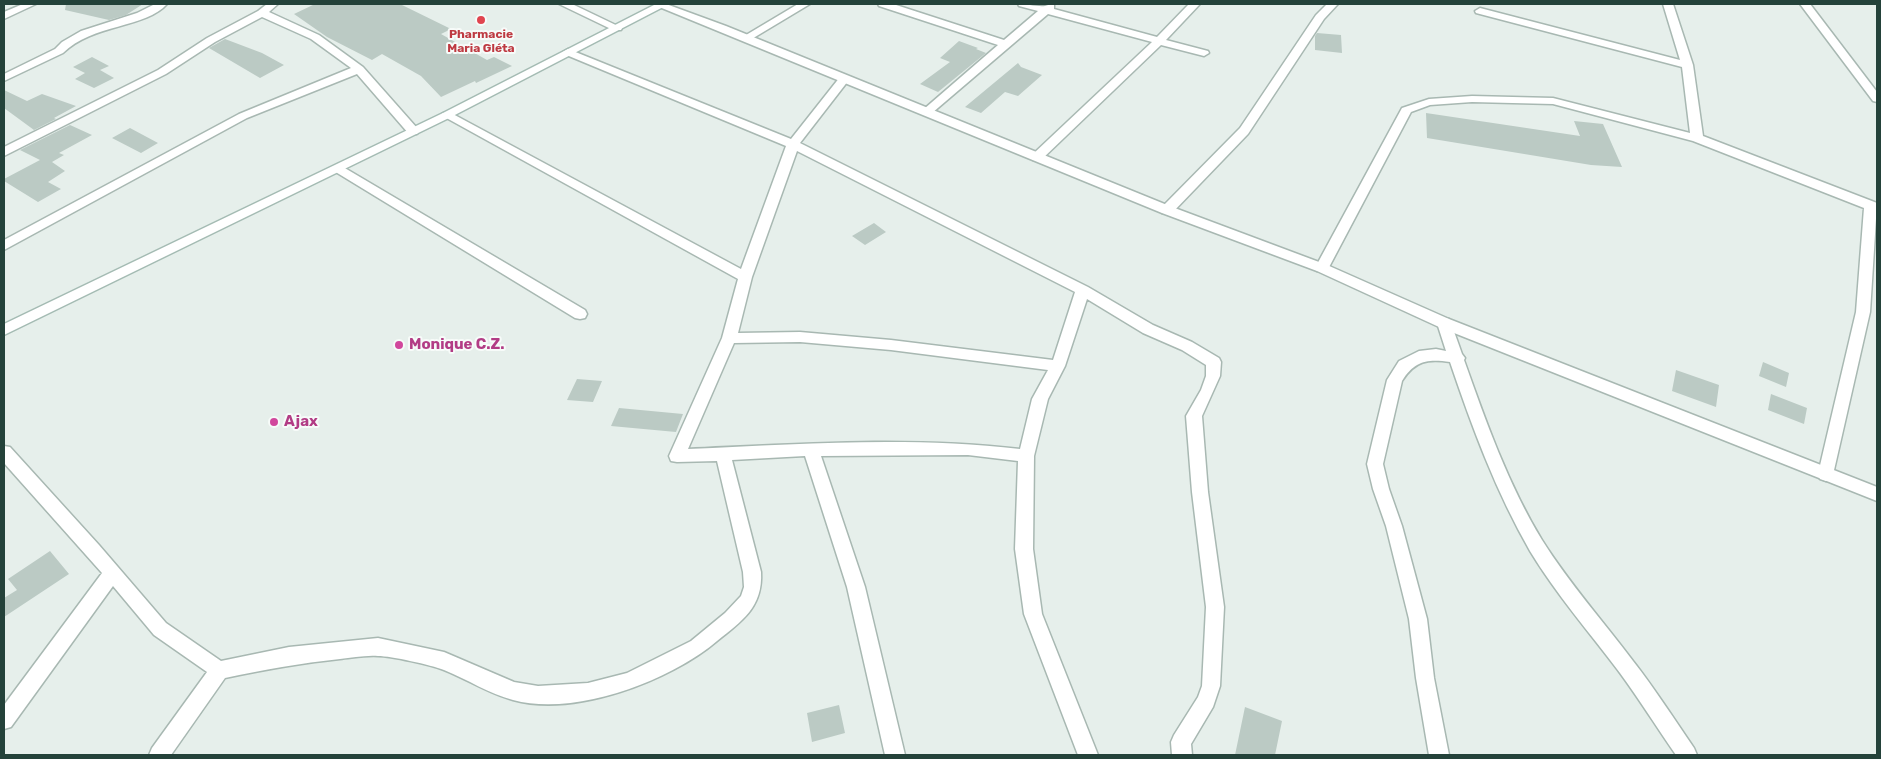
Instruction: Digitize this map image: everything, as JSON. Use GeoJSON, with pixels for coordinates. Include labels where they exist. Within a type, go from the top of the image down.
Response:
{"type":"FeatureCollection","features":[{"type":"Feature","properties":{"kind":"street"},"geometry":{"type":"LineString","coordinates":[[4,16],[30,4]]}},
{"type":"Feature","properties":{"kind":"street"},"geometry":{"type":"LineString","coordinates":[[4,78],[59,51],[64,44],[80,35],[144,14],[162,4]]}},
{"type":"Feature","properties":{"kind":"street"},"geometry":{"type":"LineString","coordinates":[[4,152],[162,72],[211,40],[262,13],[273,4]]}},
{"type":"Feature","properties":{"kind":"street"},"geometry":{"type":"LineString","coordinates":[[564,4],[616,28]]}},
{"type":"Feature","properties":{"kind":"street"},"geometry":{"type":"LineString","coordinates":[[4,330],[447,115],[661,4],[844,79],[928,111],[1167,210],[1322,268],[1444,323],[1877,494]]}},
{"type":"Feature","properties":{"kind":"street"},"geometry":{"type":"LineString","coordinates":[[746,38],[805,4]]}},
{"type":"Feature","properties":{"kind":"street"},"geometry":{"type":"LineString","coordinates":[[883,4],[1005,44]]}},
{"type":"Feature","properties":{"kind":"street"},"geometry":{"type":"LineString","coordinates":[[1023,4],[1050,7],[1204,53]]}},
{"type":"Feature","properties":{"kind":"street"},"geometry":{"type":"LineString","coordinates":[[1038,156],[1159,41],[1195,4]]}},
{"type":"Feature","properties":{"kind":"street"},"geometry":{"type":"LineString","coordinates":[[1167,210],[1244,131],[1320,17],[1333,4]]}},
{"type":"Feature","properties":{"kind":"street"},"geometry":{"type":"LineString","coordinates":[[1668,4],[1687,65],[1698,138]]}},
{"type":"Feature","properties":{"kind":"street"},"geometry":{"type":"LineString","coordinates":[[1805,4],[1877,99]]}},
{"type":"Feature","properties":{"kind":"street"},"geometry":{"type":"LineString","coordinates":[[928,111],[1050,7]]}},
{"type":"Feature","properties":{"kind":"street"},"geometry":{"type":"LineString","coordinates":[[1480,11],[1687,65]]}},
{"type":"Feature","properties":{"kind":"street"},"geometry":{"type":"LineString","coordinates":[[262,13],[315,36],[359,69],[413,131]]}},
{"type":"Feature","properties":{"kind":"street"},"geometry":{"type":"LineString","coordinates":[[568,52],[793,144],[1083,290],[1148,329],[1187,346],[1214,362],[1213,376],[1208,390],[1194,416],[1200,492],[1215,607],[1211,686],[1206,700],[1181,742],[1182,755]]}},
{"type":"Feature","properties":{"kind":"street"},"geometry":{"type":"LineString","coordinates":[[4,246],[243,116],[359,69]]}},
{"type":"Feature","properties":{"kind":"street"},"geometry":{"type":"LineString","coordinates":[[844,79],[793,144],[745,277],[729,338],[677,456],[811,449],[968,449],[1026,456]]}},
{"type":"Feature","properties":{"kind":"street"},"geometry":{"type":"LineString","coordinates":[[1322,268],[1406,110],[1429,102],[1472,99],[1553,101],[1698,138],[1874,207],[1863,312],[1826,474]]}},
{"type":"Feature","properties":{"kind":"street"},"geometry":{"type":"LineString","coordinates":[[447,115],[745,277]]}},
{"type":"Feature","properties":{"kind":"street"},"geometry":{"type":"LineString","coordinates":[[338,168],[580,314]]}},
{"type":"Feature","properties":{"kind":"street"},"geometry":{"type":"LineString","coordinates":[[1083,290],[1058,366],[1040,400],[1026,456],[1024,548],[1033,614],[1088,755]]}},
{"type":"Feature","properties":{"kind":"street"},"geometry":{"type":"LineString","coordinates":[[1444,323],[1458,358],[1475,413],[1501,476],[1536,545],[1558,578],[1628,669],[1687,755]]}},
{"type":"Feature","properties":{"kind":"street"},"geometry":{"type":"LineString","coordinates":[[729,338],[800,338],[891,345],[1058,366]]}},
{"type":"Feature","properties":{"kind":"street"},"geometry":{"type":"LineString","coordinates":[[1440,755],[1425,678],[1418,619],[1394,526],[1374,464],[1395,380],[1404,365],[1419,357],[1436,355],[1458,358]]}},
{"type":"Feature","properties":{"kind":"street"},"geometry":{"type":"LineString","coordinates":[[811,449],[856,586],[895,755]]}},
{"type":"Feature","properties":{"kind":"street"},"geometry":{"type":"LineString","coordinates":[[4,452],[160,629],[219,670]]}},
{"type":"Feature","properties":{"kind":"street"},"geometry":{"type":"LineString","coordinates":[[159,755],[219,670],[289,656],[378,647],[444,661],[513,691],[538,695],[588,692],[630,681],[697,647],[748,601],[753,587],[752,572],[723,454]]}},
{"type":"Feature","properties":{"kind":"street"},"geometry":{"type":"LineString","coordinates":[[4,720],[112,573]]}},
{"type":"Feature","properties":{"kind":"building"},"geometry":{"type":"Polygon","coordinates":[[[66,4],[143,4],[126,15],[109,20],[65,10],[66,4]]]}},
{"type":"Feature","properties":{"kind":"building"},"geometry":{"type":"Polygon","coordinates":[[[315,4],[400,4],[451,29],[441,34],[487,60],[494,57],[512,66],[441,97],[421,76],[382,54],[372,60],[327,37],[294,14],[315,4]]]}},
{"type":"Feature","properties":{"kind":"building"},"geometry":{"type":"Polygon","coordinates":[[[1317,33],[1341,35],[1342,53],[1315,50],[1315,36],[1317,33]]]}},
{"type":"Feature","properties":{"kind":"building"},"geometry":{"type":"Polygon","coordinates":[[[225,39],[262,53],[284,65],[260,78],[209,48],[225,39]]]}},
{"type":"Feature","properties":{"kind":"building"},"geometry":{"type":"Polygon","coordinates":[[[959,41],[986,53],[938,92],[920,84],[950,62],[940,58],[959,41]]]}},
{"type":"Feature","properties":{"kind":"building"},"geometry":{"type":"Polygon","coordinates":[[[92,57],[109,66],[100,70],[114,78],[94,88],[75,79],[85,73],[73,67],[92,57]]]}},
{"type":"Feature","properties":{"kind":"building"},"geometry":{"type":"Polygon","coordinates":[[[1018,63],[1021,67],[1042,75],[1018,96],[1005,92],[981,113],[965,107],[1018,63]]]}},
{"type":"Feature","properties":{"kind":"building"},"geometry":{"type":"Polygon","coordinates":[[[4,90],[27,101],[42,94],[76,106],[34,130],[4,108],[4,90]]]}},
{"type":"Feature","properties":{"kind":"building"},"geometry":{"type":"Polygon","coordinates":[[[1426,113],[1580,136],[1574,121],[1603,124],[1622,167],[1591,165],[1427,138],[1426,113]]]}},
{"type":"Feature","properties":{"kind":"building"},"geometry":{"type":"Polygon","coordinates":[[[70,125],[92,135],[59,153],[64,155],[52,162],[65,171],[48,182],[61,189],[38,202],[4,181],[4,179],[40,160],[20,150],[70,125]]]}},
{"type":"Feature","properties":{"kind":"building"},"geometry":{"type":"Polygon","coordinates":[[[130,128],[158,143],[141,153],[112,138],[130,128]]]}},
{"type":"Feature","properties":{"kind":"building"},"geometry":{"type":"Polygon","coordinates":[[[874,223],[886,232],[865,245],[852,236],[874,223]]]}},
{"type":"Feature","properties":{"kind":"building"},"geometry":{"type":"Polygon","coordinates":[[[1763,362],[1789,373],[1786,387],[1759,376],[1763,362]]]}},
{"type":"Feature","properties":{"kind":"building"},"geometry":{"type":"Polygon","coordinates":[[[1676,370],[1719,385],[1716,407],[1672,391],[1676,370]]]}},
{"type":"Feature","properties":{"kind":"building"},"geometry":{"type":"Polygon","coordinates":[[[577,379],[602,381],[593,402],[567,400],[577,379]]]}},
{"type":"Feature","properties":{"kind":"building"},"geometry":{"type":"Polygon","coordinates":[[[1771,394],[1807,408],[1804,424],[1768,410],[1771,394]]]}},
{"type":"Feature","properties":{"kind":"building"},"geometry":{"type":"Polygon","coordinates":[[[619,408],[683,414],[676,432],[611,426],[619,408]]]}},
{"type":"Feature","properties":{"kind":"building"},"geometry":{"type":"Polygon","coordinates":[[[50,551],[69,574],[4,617],[4,598],[17,590],[8,579],[50,551]]]}},
{"type":"Feature","properties":{"kind":"building"},"geometry":{"type":"Polygon","coordinates":[[[839,705],[845,733],[812,742],[807,713],[839,705]]]}},
{"type":"Feature","properties":{"kind":"building"},"geometry":{"type":"Polygon","coordinates":[[[1245,707],[1282,721],[1275,755],[1235,755],[1245,707]]]}},
{"type":"Feature","properties":{"kind":"place","name":"Pharmacie Maria Gléta"},"geometry":{"type":"Point","coordinates":[481,20]}},
{"type":"Feature","properties":{"kind":"place","name":"Monique C.Z."},"geometry":{"type":"Point","coordinates":[399,345]}},
{"type":"Feature","properties":{"kind":"place","name":"Ajax"},"geometry":{"type":"Point","coordinates":[274,422]}}]}
